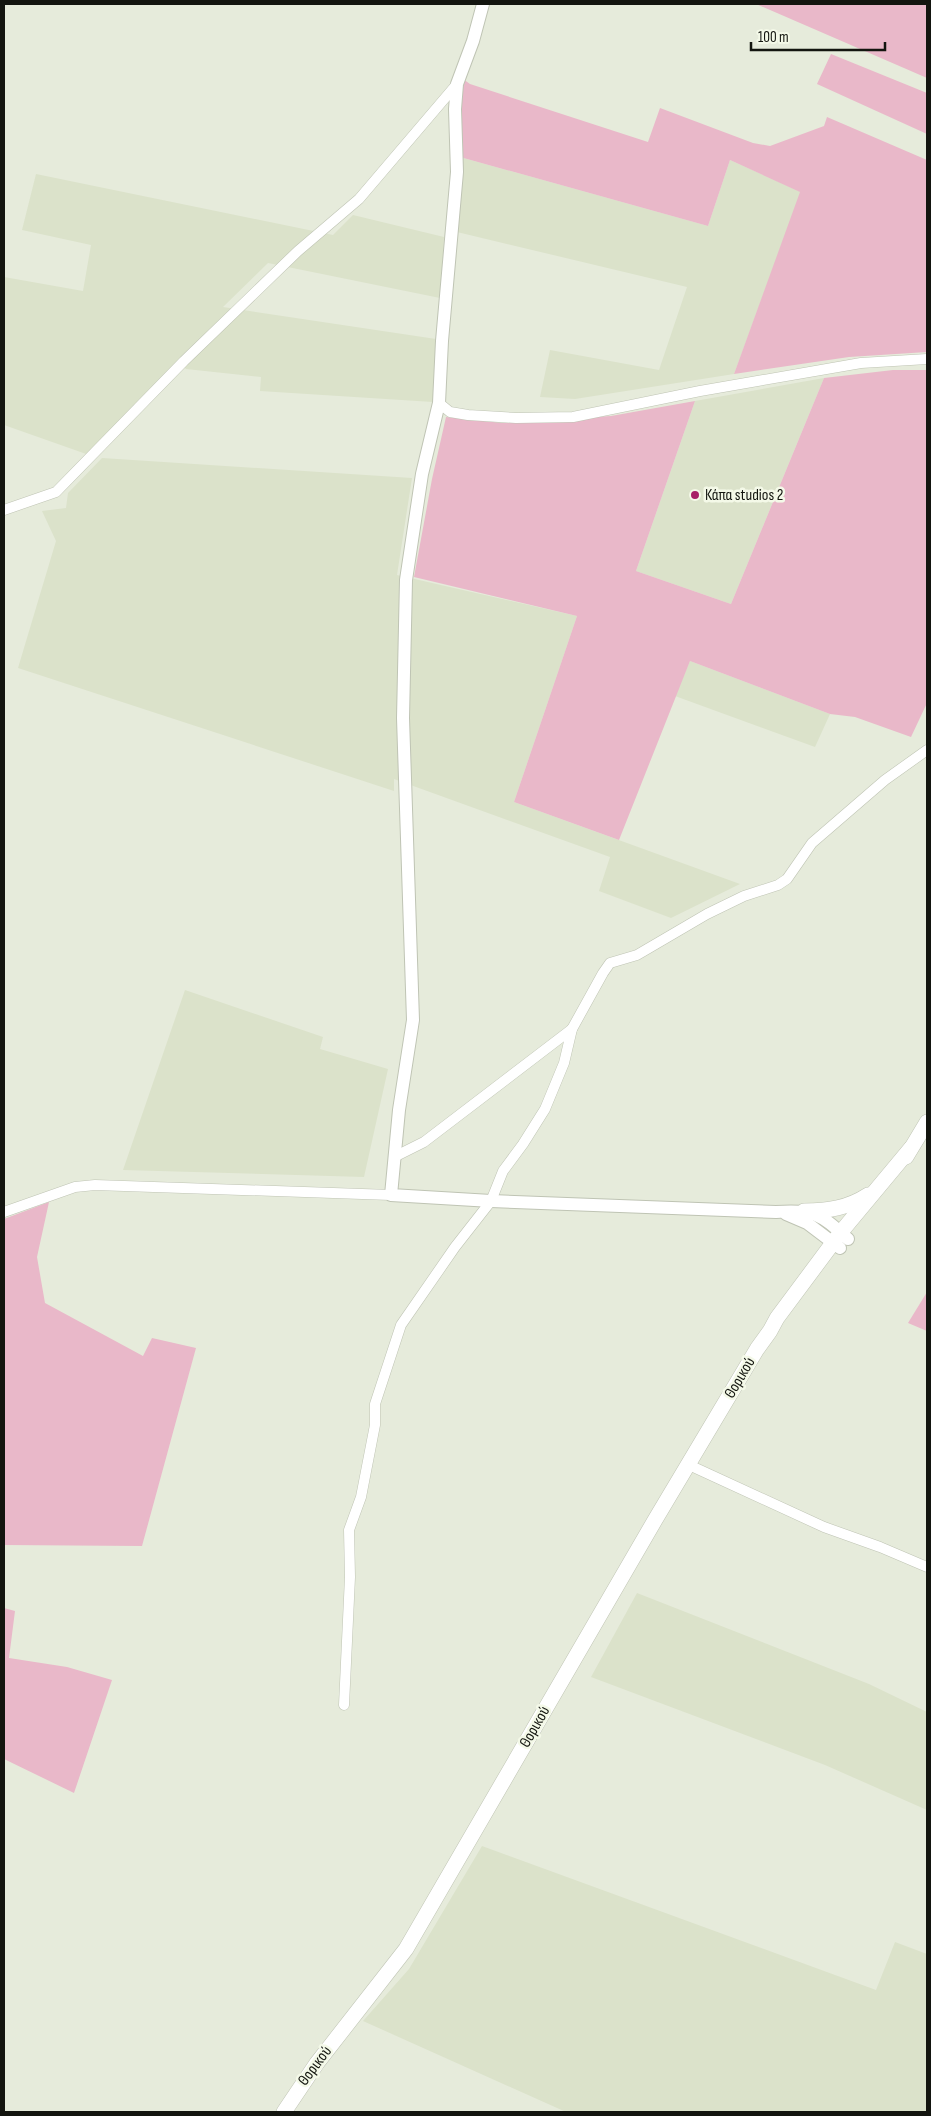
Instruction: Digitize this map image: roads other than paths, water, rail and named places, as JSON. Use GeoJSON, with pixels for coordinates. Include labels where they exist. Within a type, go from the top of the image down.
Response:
{"type":"FeatureCollection","features":[{"type":"Feature","properties":{"kind":"main road","name":"Θορικού"},"geometry":{"type":"LineString","coordinates":[[284,2112],[317,2063],[406,1949],[776,1318],[880,1197],[927,1122]]}},
{"type":"Feature","properties":{"kind":"main road","name":"Θορικού"},"geometry":{"type":"LineString","coordinates":[[841,1241],[911,1148]]}},
{"type":"Feature","properties":{"kind":"main road"},"geometry":{"type":"LineString","coordinates":[[804,1211],[823,1211],[840,1208],[873,1192],[886,1179]]}},
{"type":"Feature","properties":{"kind":"street"},"geometry":{"type":"LineString","coordinates":[[4,510],[56,492],[184,361],[298,252],[360,199],[457,84],[473,41],[483,4]]}},
{"type":"Feature","properties":{"kind":"street"},"geometry":{"type":"LineString","coordinates":[[391,1195],[394,1157],[412,1020],[404,718],[406,580],[422,474],[439,403],[442,341],[456,172],[457,84]]}},
{"type":"Feature","properties":{"kind":"street"},"geometry":{"type":"LineString","coordinates":[[439,403],[450,412],[468,415],[516,418],[573,416],[700,391],[861,363],[927,359]]}},
{"type":"Feature","properties":{"kind":"street"},"geometry":{"type":"LineString","coordinates":[[344,1705],[350,1577],[350,1530],[362,1497],[375,1425],[375,1404],[401,1325],[455,1247],[491,1201],[503,1171],[545,1109],[564,1063],[572,1029],[602,973],[610,964],[637,955],[707,914],[744,896],[778,885],[787,879],[812,843],[885,780],[927,750]]}},
{"type":"Feature","properties":{"kind":"street"},"geometry":{"type":"LineString","coordinates":[[394,1157],[424,1142],[572,1029]]}},
{"type":"Feature","properties":{"kind":"street"},"geometry":{"type":"LineString","coordinates":[[4,1212],[75,1187],[96,1185],[391,1195],[491,1201],[776,1212],[804,1211],[821,1216],[841,1241]]}},
{"type":"Feature","properties":{"kind":"street"},"geometry":{"type":"LineString","coordinates":[[776,1212],[807,1223],[841,1241]]}},
{"type":"Feature","properties":{"kind":"street"},"geometry":{"type":"LineString","coordinates":[[689,1465],[806,1520],[927,1567]]}},
{"type":"Feature","properties":{"kind":"place","name":"Κάπα studios 2"},"geometry":{"type":"Point","coordinates":[695,495]}}]}
